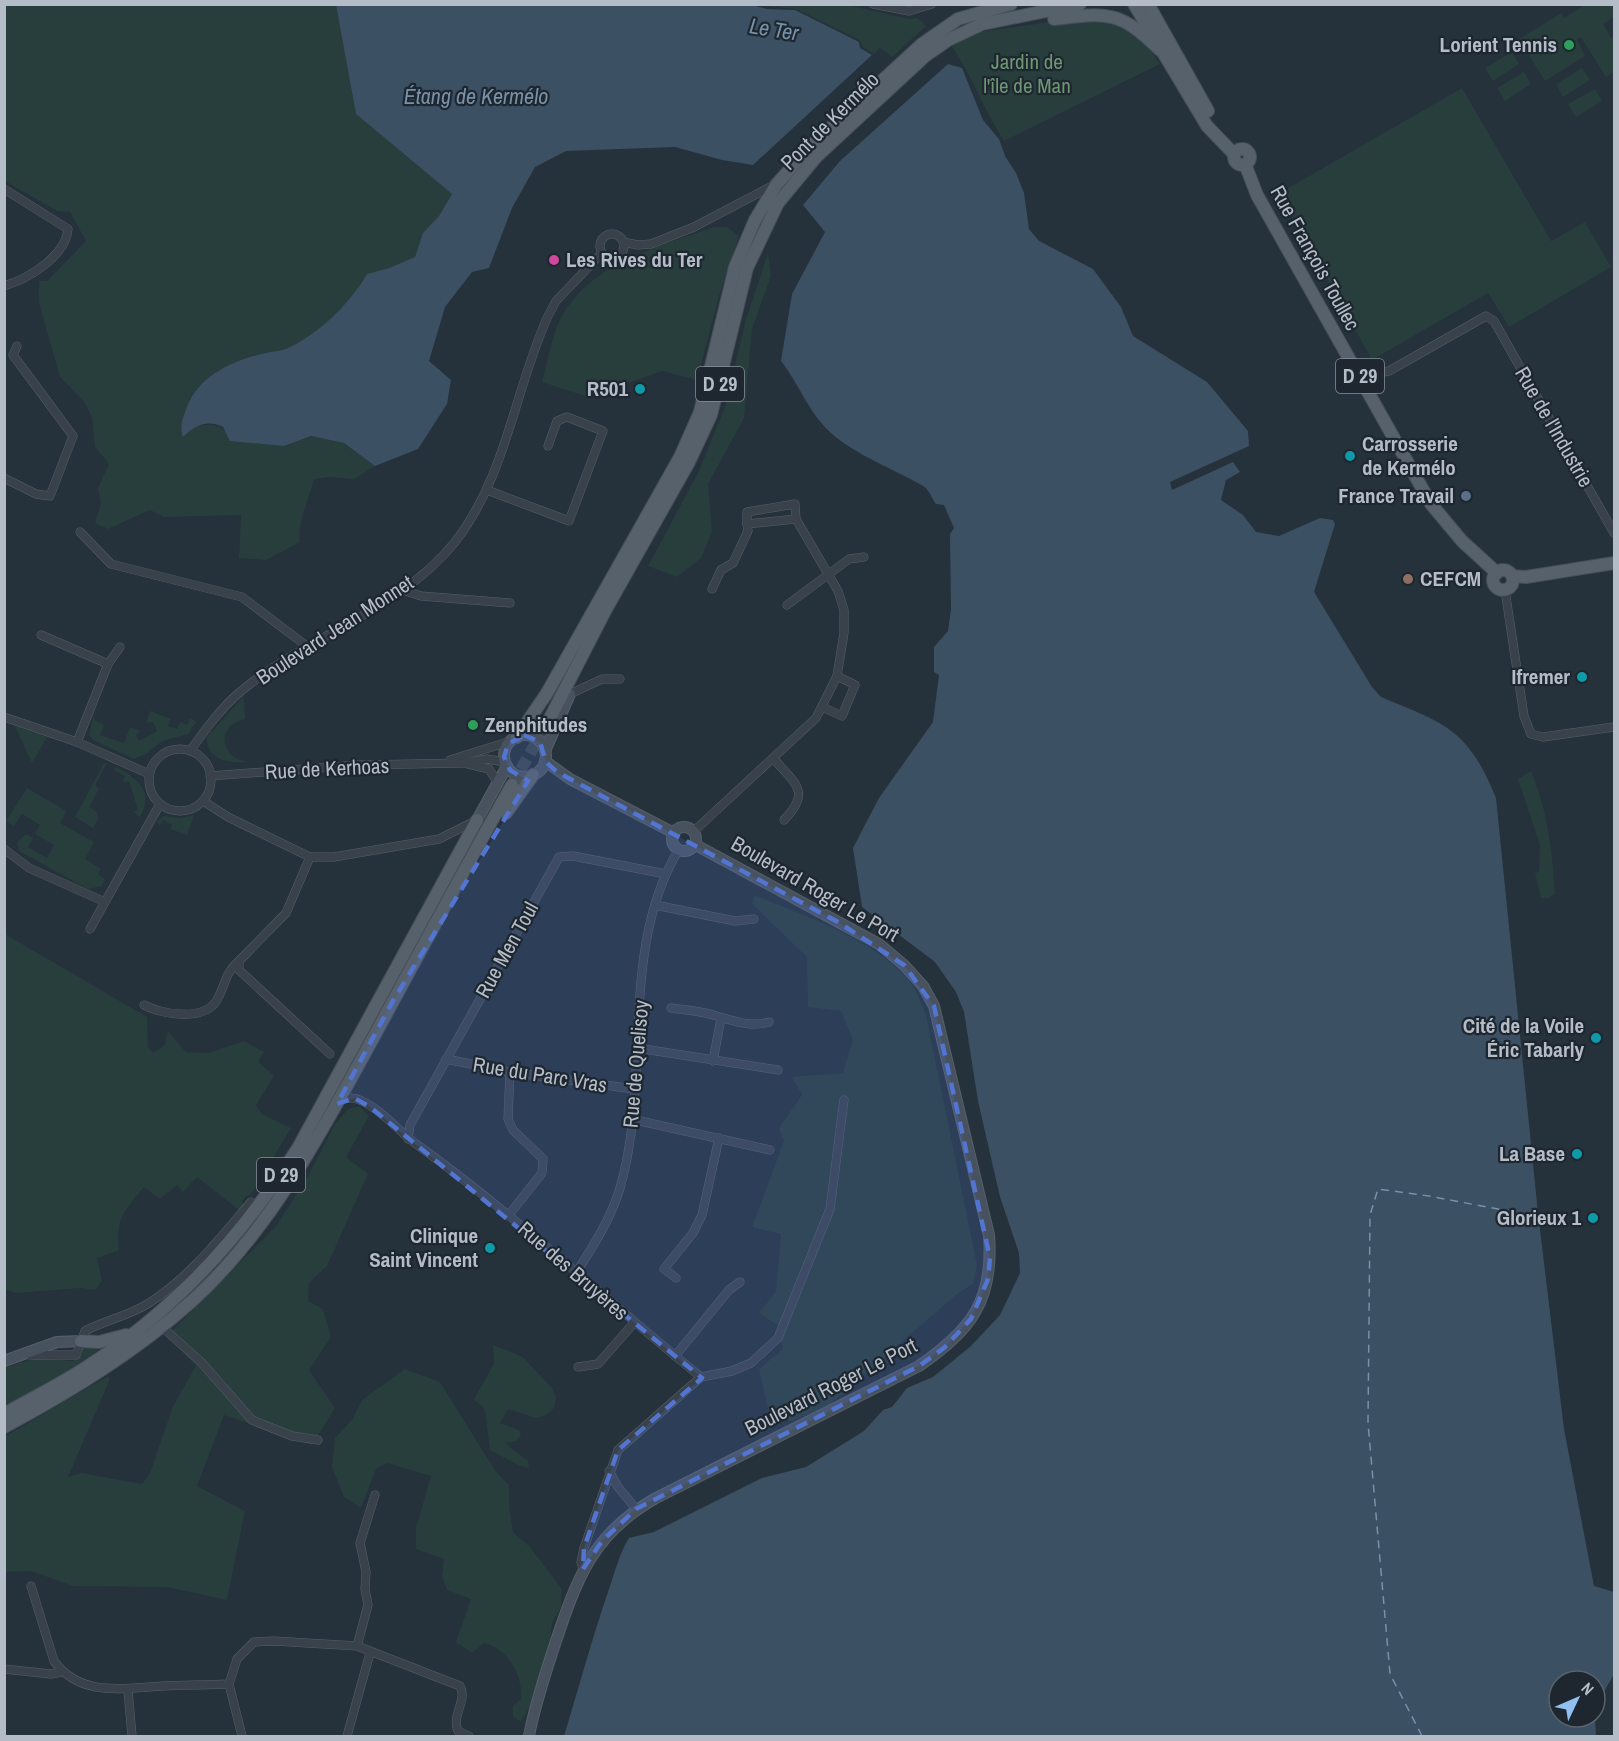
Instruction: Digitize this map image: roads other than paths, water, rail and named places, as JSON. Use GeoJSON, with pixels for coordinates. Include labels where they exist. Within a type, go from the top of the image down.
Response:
{"type":"FeatureCollection","features":[{"type":"Feature","properties":{"kind":"main road","name":"D 29"},"geometry":{"type":"LineString","coordinates":[[898,74],[922,44],[958,19],[1011,4]]}},
{"type":"Feature","properties":{"kind":"main road","name":"D 29"},"geometry":{"type":"LineString","coordinates":[[898,74],[948,40],[982,24],[1080,4]]}},
{"type":"Feature","properties":{"kind":"main road"},"geometry":{"type":"LineString","coordinates":[[1134,4],[1207,126],[1236,152]]}},
{"type":"Feature","properties":{"kind":"main road"},"geometry":{"type":"LineString","coordinates":[[1148,4],[1213,120],[1236,152]]}},
{"type":"Feature","properties":{"kind":"main road"},"geometry":{"type":"LineString","coordinates":[[982,24],[1099,14],[1133,24],[1160,50]]}},
{"type":"Feature","properties":{"kind":"main road","name":"Pont de Kermélo"},"geometry":{"type":"LineString","coordinates":[[780,189],[817,156],[898,74]]}},
{"type":"Feature","properties":{"kind":"main road","name":"Rue François Toullec"},"geometry":{"type":"LineString","coordinates":[[1236,152],[1237,163],[1245,164],[1257,195],[1431,504],[1462,541],[1497,573]]}},
{"type":"Feature","properties":{"kind":"main road","name":"D 29"},"geometry":{"type":"LineString","coordinates":[[545,720],[626,565],[689,462],[711,415],[747,268],[780,189]]}},
{"type":"Feature","properties":{"kind":"main road"},"geometry":{"type":"LineString","coordinates":[[1512,576],[1512,585],[1505,590],[1495,584],[1497,573],[1505,571],[1512,576],[1526,577],[1614,563]]}},
{"type":"Feature","properties":{"kind":"main road"},"geometry":{"type":"LineString","coordinates":[[570,694],[626,565]]}},
{"type":"Feature","properties":{"kind":"main road"},"geometry":{"type":"LineString","coordinates":[[514,739],[532,719],[626,565]]}},
{"type":"Feature","properties":{"kind":"main road"},"geometry":{"type":"LineString","coordinates":[[390,995],[513,799],[533,775]]}},
{"type":"Feature","properties":{"kind":"main road","name":"D 29"},"geometry":{"type":"LineString","coordinates":[[4,1414],[88,1367],[139,1330],[216,1260],[272,1189],[298,1148],[390,995],[506,784]]}},
{"type":"Feature","properties":{"kind":"main road"},"geometry":{"type":"LineString","coordinates":[[390,995],[477,820]]}},
{"type":"Feature","properties":{"kind":"main road","name":"D 29"},"geometry":{"type":"LineString","coordinates":[[4,1426],[119,1358],[193,1300],[229,1263],[299,1169],[337,1104],[390,995]]}},
{"type":"Feature","properties":{"kind":"main road"},"geometry":{"type":"LineString","coordinates":[[81,1341],[99,1342],[139,1330]]}},
{"type":"Feature","properties":{"kind":"street"},"geometry":{"type":"LineString","coordinates":[[873,4],[909,11],[932,4]]}},
{"type":"Feature","properties":{"kind":"street"},"geometry":{"type":"LineString","coordinates":[[4,189],[68,229],[66,240],[50,259],[4,286]]}},
{"type":"Feature","properties":{"kind":"street"},"geometry":{"type":"LineString","coordinates":[[623,242],[622,253],[615,257],[602,253],[600,244],[605,236],[615,234],[623,242],[645,246],[780,189]]}},
{"type":"Feature","properties":{"kind":"street","name":"Boulevard Jean Monnet"},"geometry":{"type":"LineString","coordinates":[[190,751],[218,715],[239,693],[308,647],[403,590],[454,542],[487,490],[501,459],[539,335],[548,316],[556,301],[602,253]]}},
{"type":"Feature","properties":{"kind":"street","name":"Rue de l'Industrie"},"geometry":{"type":"LineString","coordinates":[[1360,376],[1389,371],[1485,316],[1494,321],[1614,533]]}},
{"type":"Feature","properties":{"kind":"street"},"geometry":{"type":"LineString","coordinates":[[4,478],[36,494],[50,496],[74,436],[13,355],[17,346]]}},
{"type":"Feature","properties":{"kind":"street"},"geometry":{"type":"LineString","coordinates":[[487,490],[569,521],[603,431],[567,417],[557,421],[548,446]]}},
{"type":"Feature","properties":{"kind":"street"},"geometry":{"type":"LineString","coordinates":[[693,832],[816,718],[837,676],[845,619],[838,591],[796,519],[795,504],[747,512],[748,531],[733,563],[721,570],[712,589]]}},
{"type":"Feature","properties":{"kind":"street"},"geometry":{"type":"LineString","coordinates":[[747,524],[796,519]]}},
{"type":"Feature","properties":{"kind":"street"},"geometry":{"type":"LineString","coordinates":[[80,532],[111,564],[242,597],[308,647]]}},
{"type":"Feature","properties":{"kind":"street"},"geometry":{"type":"LineString","coordinates":[[787,605],[849,559],[864,557]]}},
{"type":"Feature","properties":{"kind":"street"},"geometry":{"type":"LineString","coordinates":[[403,590],[421,596],[510,603]]}},
{"type":"Feature","properties":{"kind":"street"},"geometry":{"type":"LineString","coordinates":[[1505,590],[1524,716],[1532,734],[1543,737],[1614,727]]}},
{"type":"Feature","properties":{"kind":"street"},"geometry":{"type":"LineString","coordinates":[[41,635],[108,664]]}},
{"type":"Feature","properties":{"kind":"street"},"geometry":{"type":"LineString","coordinates":[[77,742],[108,664],[120,646]]}},
{"type":"Feature","properties":{"kind":"street"},"geometry":{"type":"LineString","coordinates":[[822,707],[842,716],[855,685],[837,676]]}},
{"type":"Feature","properties":{"kind":"street"},"geometry":{"type":"LineString","coordinates":[[506,764],[520,776],[533,775],[540,770],[570,694],[602,679],[620,679]]}},
{"type":"Feature","properties":{"kind":"street"},"geometry":{"type":"LineString","coordinates":[[4,717],[77,742],[149,774]]}},
{"type":"Feature","properties":{"kind":"street"},"geometry":{"type":"LineString","coordinates":[[203,801],[228,817],[310,857],[334,857],[440,839],[477,820],[506,784],[506,748],[514,739],[534,738],[545,756],[570,779],[674,833]]}},
{"type":"Feature","properties":{"kind":"street","name":"Rue de Kerhoas"},"geometry":{"type":"LineString","coordinates":[[443,762],[514,739]]}},
{"type":"Feature","properties":{"kind":"street"},"geometry":{"type":"LineString","coordinates":[[180,749],[190,751],[204,761],[210,776],[208,794],[196,807],[179,811],[160,804],[151,793],[149,774],[160,756],[180,749]]}},
{"type":"Feature","properties":{"kind":"street"},"geometry":{"type":"LineString","coordinates":[[773,758],[797,786],[800,797],[799,804],[784,820]]}},
{"type":"Feature","properties":{"kind":"street","name":"Rue de Kerhoas"},"geometry":{"type":"LineString","coordinates":[[210,776],[443,762],[464,763],[487,759],[506,764]]}},
{"type":"Feature","properties":{"kind":"street"},"geometry":{"type":"LineString","coordinates":[[464,763],[489,769],[506,784]]}},
{"type":"Feature","properties":{"kind":"street"},"geometry":{"type":"LineString","coordinates":[[90,929],[160,804]]}},
{"type":"Feature","properties":{"kind":"street"},"geometry":{"type":"LineString","coordinates":[[674,833],[684,827],[693,832]]}},
{"type":"Feature","properties":{"kind":"street"},"geometry":{"type":"LineString","coordinates":[[674,833],[673,843],[679,849],[689,849],[694,844],[693,832]]}},
{"type":"Feature","properties":{"kind":"street","name":"Boulevard Roger Le Port"},"geometry":{"type":"LineString","coordinates":[[529,1737],[540,1690],[572,1594],[583,1569],[602,1540],[620,1522],[636,1509],[919,1366],[945,1348],[972,1319],[988,1279],[989,1235],[948,1056],[934,1006],[923,986],[904,965],[879,944],[694,844]]}},
{"type":"Feature","properties":{"kind":"street"},"geometry":{"type":"LineString","coordinates":[[4,849],[29,868],[105,902]]}},
{"type":"Feature","properties":{"kind":"street","name":"Rue de Quelisoy"},"geometry":{"type":"LineString","coordinates":[[576,1273],[608,1220],[620,1190],[631,1119],[649,919],[666,874],[679,849]]}},
{"type":"Feature","properties":{"kind":"street","name":"Rue Men Toul"},"geometry":{"type":"LineString","coordinates":[[408,1139],[410,1125],[559,858],[573,856],[666,874]]}},
{"type":"Feature","properties":{"kind":"street"},"geometry":{"type":"LineString","coordinates":[[144,1005],[167,1013],[182,1014],[211,1007],[218,999],[226,973],[286,913],[310,857]]}},
{"type":"Feature","properties":{"kind":"street"},"geometry":{"type":"LineString","coordinates":[[655,905],[735,921],[754,919]]}},
{"type":"Feature","properties":{"kind":"street"},"geometry":{"type":"LineString","coordinates":[[239,961],[239,970],[330,1054]]}},
{"type":"Feature","properties":{"kind":"street"},"geometry":{"type":"LineString","coordinates":[[671,1008],[759,1025],[769,1022]]}},
{"type":"Feature","properties":{"kind":"street"},"geometry":{"type":"LineString","coordinates":[[713,1060],[721,1018]]}},
{"type":"Feature","properties":{"kind":"street"},"geometry":{"type":"LineString","coordinates":[[637,1048],[778,1070]]}},
{"type":"Feature","properties":{"kind":"street","name":"Rue du Parc Vras"},"geometry":{"type":"LineString","coordinates":[[446,1059],[510,1072],[634,1089]]}},
{"type":"Feature","properties":{"kind":"street"},"geometry":{"type":"LineString","coordinates":[[508,1216],[542,1173],[543,1165],[543,1159],[513,1130],[508,1119],[510,1072]]}},
{"type":"Feature","properties":{"kind":"street","name":"Rue des Bruyères"},"geometry":{"type":"LineString","coordinates":[[337,1104],[345,1098],[363,1101],[408,1139],[466,1181],[633,1324],[701,1377]]}},
{"type":"Feature","properties":{"kind":"street"},"geometry":{"type":"LineString","coordinates":[[583,1569],[581,1562],[584,1548],[618,1450],[701,1377],[732,1371],[751,1363],[778,1338],[830,1209],[844,1100]]}},
{"type":"Feature","properties":{"kind":"street"},"geometry":{"type":"LineString","coordinates":[[631,1119],[770,1150]]}},
{"type":"Feature","properties":{"kind":"street"},"geometry":{"type":"LineString","coordinates":[[676,1278],[664,1269],[693,1233],[702,1215],[719,1138]]}},
{"type":"Feature","properties":{"kind":"street"},"geometry":{"type":"LineString","coordinates":[[4,1361],[57,1342],[81,1341],[85,1331],[124,1317],[149,1303],[201,1260],[251,1202]]}},
{"type":"Feature","properties":{"kind":"street"},"geometry":{"type":"LineString","coordinates":[[675,1356],[729,1290],[740,1282]]}},
{"type":"Feature","properties":{"kind":"street"},"geometry":{"type":"LineString","coordinates":[[578,1367],[598,1364],[633,1324]]}},
{"type":"Feature","properties":{"kind":"street"},"geometry":{"type":"LineString","coordinates":[[161,1326],[174,1340],[194,1355],[252,1420],[292,1436],[318,1440]]}},
{"type":"Feature","properties":{"kind":"street"},"geometry":{"type":"LineString","coordinates":[[609,1471],[618,1487],[636,1509]]}},
{"type":"Feature","properties":{"kind":"street"},"geometry":{"type":"LineString","coordinates":[[357,1646],[368,1605],[365,1589],[366,1572],[360,1543],[375,1495]]}},
{"type":"Feature","properties":{"kind":"street"},"geometry":{"type":"LineString","coordinates":[[31,1586],[54,1661],[62,1672],[96,1689],[128,1690],[229,1684]]}},
{"type":"Feature","properties":{"kind":"street"},"geometry":{"type":"LineString","coordinates":[[242,1737],[229,1684],[237,1659],[254,1642],[274,1641],[357,1646],[459,1686],[463,1693],[455,1724],[458,1731],[469,1737]]}},
{"type":"Feature","properties":{"kind":"street"},"geometry":{"type":"LineString","coordinates":[[347,1737],[370,1653]]}},
{"type":"Feature","properties":{"kind":"street"},"geometry":{"type":"LineString","coordinates":[[4,1669],[51,1674],[62,1672]]}},
{"type":"Feature","properties":{"kind":"street"},"geometry":{"type":"LineString","coordinates":[[128,1690],[132,1737]]}},
{"type":"Feature","properties":{"kind":"water","name":"Étang de Kermélo"},"geometry":{"type":"Polygon","coordinates":[[[336,5],[752,5],[767,9],[795,10],[859,42],[860,48],[872,55],[753,165],[722,160],[675,147],[566,151],[535,167],[512,208],[489,268],[472,272],[445,307],[429,361],[451,380],[447,404],[418,449],[375,466],[344,443],[311,436],[284,446],[230,441],[223,427],[206,424],[196,427],[183,437],[181,425],[187,407],[198,388],[206,380],[235,362],[287,349],[307,338],[336,314],[367,274],[415,257],[423,233],[439,216],[452,194],[356,114],[336,5]]]}},
{"type":"Feature","properties":{"kind":"water"},"geometry":{"type":"Polygon","coordinates":[[[948,64],[962,68],[983,120],[999,139],[1005,156],[1016,173],[1024,193],[1029,229],[1039,241],[1093,269],[1121,307],[1133,336],[1207,382],[1248,431],[1249,446],[1170,482],[1172,490],[1233,462],[1240,472],[1226,480],[1221,500],[1243,515],[1256,532],[1279,536],[1320,518],[1333,520],[1335,524],[1314,592],[1372,687],[1381,697],[1422,714],[1452,732],[1464,743],[1486,775],[1496,798],[1538,1213],[1564,1429],[1594,1586],[1614,1592],[1614,1674],[1607,1687],[1607,1669],[1547,1669],[1547,1729],[1596,1729],[1596,1736],[564,1736],[603,1607],[629,1538],[654,1532],[762,1478],[806,1467],[864,1431],[883,1410],[892,1407],[907,1388],[933,1377],[971,1346],[1000,1315],[1020,1273],[1019,1253],[1000,1197],[978,1101],[964,1012],[956,992],[935,962],[862,907],[853,848],[879,798],[933,722],[939,675],[934,672],[934,647],[948,631],[951,609],[950,534],[954,528],[944,505],[936,504],[925,487],[864,455],[831,433],[816,416],[781,361],[792,294],[825,232],[803,205],[840,161],[948,64]]]}},
{"type":"Feature","properties":{"kind":"tunnel"},"geometry":{"type":"LineString","coordinates":[[512,785],[548,722]]}},
{"type":"Feature","properties":{"kind":"place","name":"Lorient Tennis"},"geometry":{"type":"Point","coordinates":[1569,45]}},
{"type":"Feature","properties":{"kind":"place","name":"Les Rives du Ter"},"geometry":{"type":"Point","coordinates":[554,260]}},
{"type":"Feature","properties":{"kind":"place","name":"R501"},"geometry":{"type":"Point","coordinates":[640,389]}},
{"type":"Feature","properties":{"kind":"place","name":"Carrosserie de Kermélo"},"geometry":{"type":"Point","coordinates":[1350,456]}},
{"type":"Feature","properties":{"kind":"place","name":"France Travail"},"geometry":{"type":"Point","coordinates":[1466,496]}},
{"type":"Feature","properties":{"kind":"place","name":"CEFCM"},"geometry":{"type":"Point","coordinates":[1408,579]}},
{"type":"Feature","properties":{"kind":"place","name":"Ifremer"},"geometry":{"type":"Point","coordinates":[1582,677]}},
{"type":"Feature","properties":{"kind":"place","name":"Zenphitudes"},"geometry":{"type":"Point","coordinates":[473,725]}},
{"type":"Feature","properties":{"kind":"place","name":"Cité de la Voile Éric Tabarly"},"geometry":{"type":"Point","coordinates":[1596,1038]}},
{"type":"Feature","properties":{"kind":"place","name":"La Base"},"geometry":{"type":"Point","coordinates":[1577,1154]}},
{"type":"Feature","properties":{"kind":"place","name":"Glorieux 1"},"geometry":{"type":"Point","coordinates":[1593,1218]}},
{"type":"Feature","properties":{"kind":"place","name":"Clinique Saint Vincent"},"geometry":{"type":"Point","coordinates":[490,1248]}},
{"type":"Feature","properties":{"kind":"water label","name":"Le Ter"},"geometry":{"type":"Point","coordinates":[774,29]}},
{"type":"Feature","properties":{"kind":"park label","name":"Jardin de l'île de Man"},"geometry":{"type":"Point","coordinates":[1027,74]}}]}
